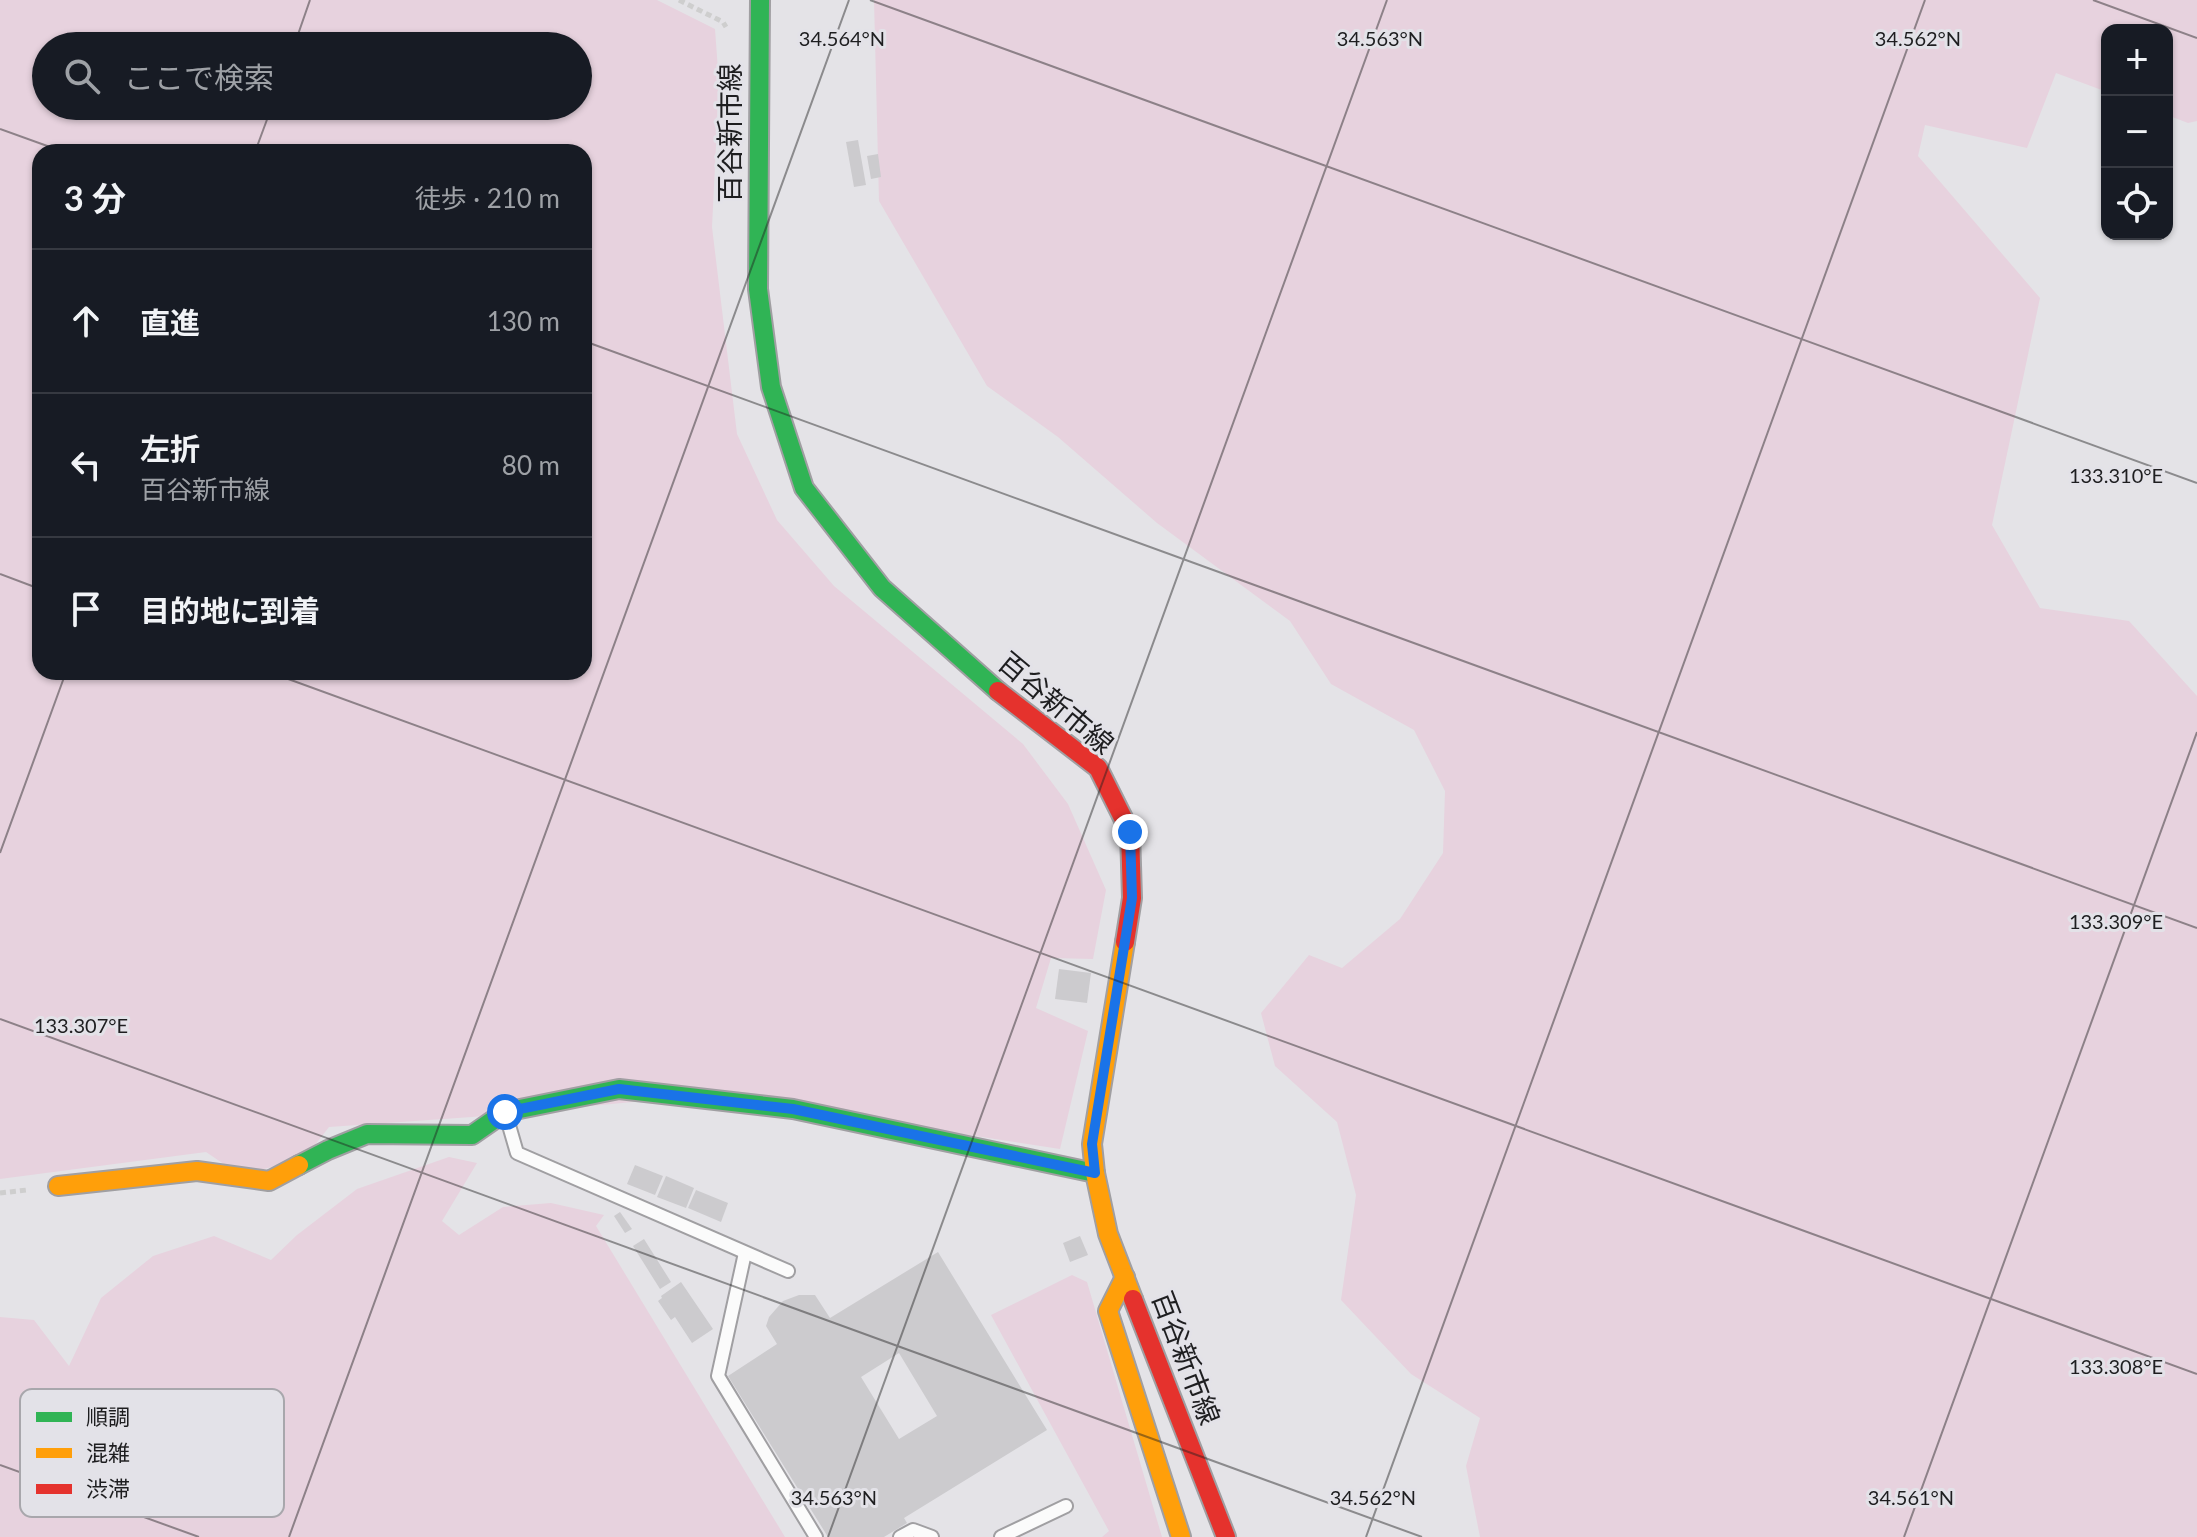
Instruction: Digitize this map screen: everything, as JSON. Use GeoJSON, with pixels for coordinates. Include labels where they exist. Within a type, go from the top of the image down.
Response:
{"type":"FeatureCollection","features":[{"type":"Feature","properties":{"kind":"main road","name":"百谷新市線"},"geometry":{"type":"LineString","coordinates":[[760,0],[758,289],[771,387],[804,488],[882,588],[989,684],[1098,768],[1130,832],[1132,898],[1092,1144],[1095,1173],[1108,1234],[1226,1537]]}},
{"type":"Feature","properties":{"kind":"main road"},"geometry":{"type":"LineString","coordinates":[[58,1186],[197,1171],[269,1181],[328,1150],[367,1134],[472,1135],[505,1112],[619,1089],[793,1109],[1095,1173]]}},
{"type":"Feature","properties":{"kind":"main road"},"geometry":{"type":"LineString","coordinates":[[1125,1277],[1108,1311],[1181,1537]]}},
{"type":"Feature","properties":{"kind":"lane"},"geometry":{"type":"LineString","coordinates":[[505,1112],[517,1153],[788,1271]]}},
{"type":"Feature","properties":{"kind":"lane"},"geometry":{"type":"LineString","coordinates":[[745,1253],[718,1376],[816,1537]]}},
{"type":"Feature","properties":{"kind":"lane"},"geometry":{"type":"LineString","coordinates":[[1001,1537],[1066,1506]]}},
{"type":"Feature","properties":{"kind":"lane"},"geometry":{"type":"LineString","coordinates":[[900,1537],[913,1530],[932,1537]]}},
{"type":"Feature","properties":{"kind":"path"},"geometry":{"type":"LineString","coordinates":[[679,0],[723,22],[732,35]]}},
{"type":"Feature","properties":{"kind":"shaded area"},"geometry":{"type":"Polygon","coordinates":[[[0,0],[657,0],[715,29],[719,84],[712,227],[737,434],[777,520],[834,586],[1023,744],[1068,804],[1106,890],[1093,959],[1051,958],[1036,1008],[1088,1031],[1060,1149],[707,1095],[329,1127],[304,1159],[240,1175],[206,1152],[0,1179],[0,0]]]}},
{"type":"Feature","properties":{"kind":"shaded area"},"geometry":{"type":"Polygon","coordinates":[[[874,0],[2197,0],[2197,121],[2188,123],[2173,117],[2173,24],[2101,24],[2101,90],[2056,73],[2027,148],[1925,125],[1918,156],[2040,298],[1992,525],[2040,608],[2129,621],[2197,696],[2197,1537],[1480,1537],[1466,1466],[1480,1418],[1411,1374],[1341,1300],[1356,1195],[1337,1122],[1275,1066],[1261,1013],[1309,955],[1342,968],[1400,919],[1443,853],[1445,791],[1414,730],[1331,684],[1290,621],[1157,523],[1058,437],[987,386],[879,201],[874,0]]]}},
{"type":"Feature","properties":{"kind":"shaded area"},"geometry":{"type":"Polygon","coordinates":[[[449,1157],[477,1163],[442,1221],[459,1235],[503,1207],[551,1203],[604,1215],[596,1226],[785,1537],[0,1537],[0,1317],[34,1320],[69,1366],[101,1298],[153,1256],[214,1236],[271,1260],[297,1235],[357,1189],[449,1157]]]}},
{"type":"Feature","properties":{"kind":"shaded area"},"geometry":{"type":"Polygon","coordinates":[[[1072,1275],[1087,1282],[1162,1537],[1102,1537],[1109,1531],[991,1315],[1072,1275]]]}},
{"type":"Feature","properties":{"kind":"building"},"geometry":{"type":"Polygon","coordinates":[[[858,140],[866,185],[854,187],[846,142],[858,140]]]}},
{"type":"Feature","properties":{"kind":"building"},"geometry":{"type":"Polygon","coordinates":[[[878,154],[881,177],[871,179],[867,156],[878,154]]]}},
{"type":"Feature","properties":{"kind":"building"},"geometry":{"type":"Polygon","coordinates":[[[1059,969],[1091,973],[1087,1003],[1055,999],[1059,969]]]}},
{"type":"Feature","properties":{"kind":"building"},"geometry":{"type":"Polygon","coordinates":[[[635,1165],[663,1176],[655,1195],[627,1184],[635,1165]]]}},
{"type":"Feature","properties":{"kind":"building"},"geometry":{"type":"Polygon","coordinates":[[[666,1176],[694,1188],[686,1208],[657,1197],[666,1176]]]}},
{"type":"Feature","properties":{"kind":"building"},"geometry":{"type":"Polygon","coordinates":[[[696,1190],[728,1203],[721,1222],[688,1208],[696,1190]]]}},
{"type":"Feature","properties":{"kind":"building"},"geometry":{"type":"Polygon","coordinates":[[[620,1212],[632,1229],[625,1233],[614,1216],[620,1212]]]}},
{"type":"Feature","properties":{"kind":"building"},"geometry":{"type":"Polygon","coordinates":[[[1080,1236],[1088,1255],[1070,1262],[1063,1243],[1080,1236]]]}},
{"type":"Feature","properties":{"kind":"building"},"geometry":{"type":"Polygon","coordinates":[[[644,1239],[671,1282],[660,1289],[633,1246],[644,1239]]]}},
{"type":"Feature","properties":{"kind":"building"},"geometry":{"type":"Polygon","coordinates":[[[938,1252],[1047,1430],[904,1518],[907,1523],[884,1537],[828,1537],[728,1376],[777,1344],[766,1326],[769,1317],[783,1301],[799,1295],[815,1295],[830,1318],[938,1252]],[[899,1353],[861,1377],[899,1439],[937,1416],[899,1353]]]}},
{"type":"Feature","properties":{"kind":"building"},"geometry":{"type":"Polygon","coordinates":[[[681,1282],[713,1329],[692,1343],[675,1317],[671,1320],[658,1301],[681,1282]]]}},
{"type":"Feature","properties":{"kind":"traffic: fast"},"geometry":{"type":"LineString","coordinates":[[760,0],[758,289],[771,387],[804,488],[882,588],[998,691]]}},
{"type":"Feature","properties":{"kind":"traffic: fast"},"geometry":{"type":"LineString","coordinates":[[299,1165],[367,1134],[472,1135],[505,1112],[619,1089],[793,1109],[1095,1173]]}},
{"type":"Feature","properties":{"kind":"traffic: slow"},"geometry":{"type":"LineString","coordinates":[[1125,942],[1092,1144],[1108,1234],[1133,1299]]}},
{"type":"Feature","properties":{"kind":"traffic: slow"},"geometry":{"type":"LineString","coordinates":[[58,1186],[197,1171],[269,1181],[299,1165]]}},
{"type":"Feature","properties":{"kind":"traffic: slow"},"geometry":{"type":"LineString","coordinates":[[1125,1277],[1108,1311],[1181,1537]]}},
{"type":"Feature","properties":{"kind":"traffic: jam"},"geometry":{"type":"LineString","coordinates":[[998,691],[1098,768],[1130,832],[1132,898],[1125,942]]}},
{"type":"Feature","properties":{"kind":"traffic: jam"},"geometry":{"type":"LineString","coordinates":[[1133,1299],[1226,1537]]}},
{"type":"Feature","properties":{"kind":"route"},"geometry":{"type":"LineString","coordinates":[[505,1112],[619,1089],[793,1109],[1095,1173],[1092,1144],[1132,898],[1130,832]]}}]}
